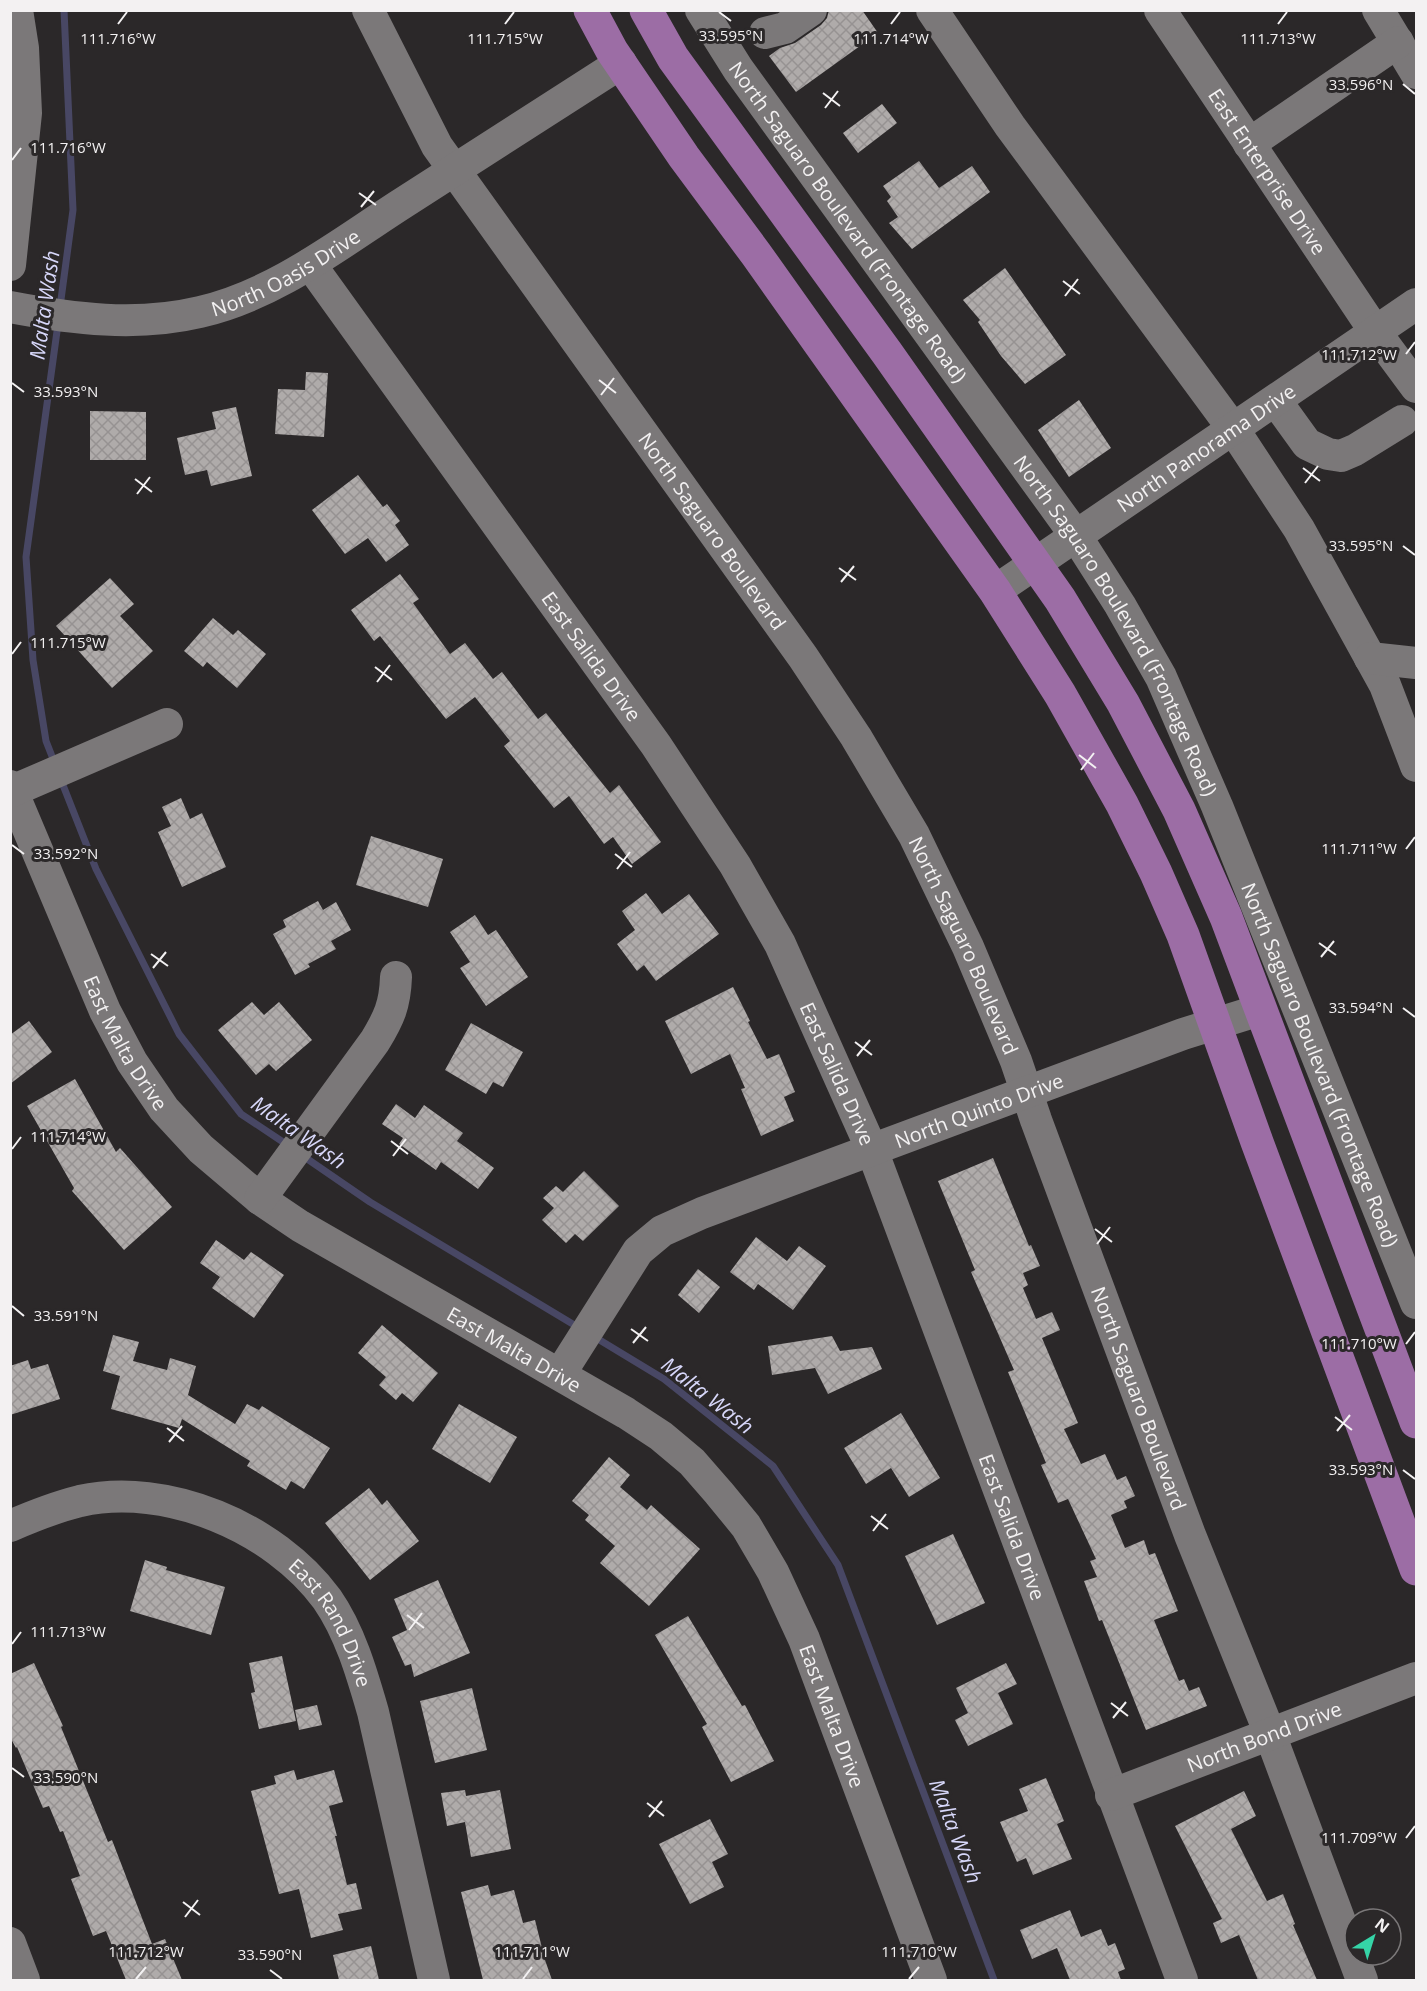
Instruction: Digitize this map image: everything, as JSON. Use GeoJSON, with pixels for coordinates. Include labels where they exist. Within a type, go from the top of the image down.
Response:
{"type":"FeatureCollection","features":[{"type":"Feature","properties":{"kind":"main road"},"geometry":{"type":"LineString","coordinates":[[590,10],[621,63],[684,157],[756,254],[995,591],[1060,694],[1122,804],[1179,924],[1416,1569]]}},
{"type":"Feature","properties":{"kind":"main road"},"geometry":{"type":"LineString","coordinates":[[646,10],[673,58],[887,353],[1035,564],[1123,703],[1179,810],[1226,917],[1416,1422]]}},
{"type":"Feature","properties":{"kind":"street"},"geometry":{"type":"LineString","coordinates":[[10,265],[26,112],[23,48],[17,10]]}},
{"type":"Feature","properties":{"kind":"street","name":"North Saguaro Boulevard"},"geometry":{"type":"LineString","coordinates":[[368,10],[437,146],[802,657],[856,737],[914,835],[968,947],[1016,1061],[1190,1535],[1270,1734],[1362,1980]]}},
{"type":"Feature","properties":{"kind":"street","name":"North Saguaro Boulevard (Frontage Road)"},"geometry":{"type":"LineString","coordinates":[[701,10],[738,69],[1076,536],[1120,605],[1161,678],[1217,806],[1416,1303]]}},
{"type":"Feature","properties":{"kind":"street"},"geometry":{"type":"LineString","coordinates":[[765,33],[785,28],[812,10]]}},
{"type":"Feature","properties":{"kind":"street"},"geometry":{"type":"LineString","coordinates":[[932,10],[1010,126],[1234,430],[1299,529],[1385,685],[1416,766]]}},
{"type":"Feature","properties":{"kind":"street","name":"East Enterprise Drive"},"geometry":{"type":"LineString","coordinates":[[1160,10],[1376,333],[1416,387]]}},
{"type":"Feature","properties":{"kind":"street"},"geometry":{"type":"LineString","coordinates":[[1378,10],[1416,73]]}},
{"type":"Feature","properties":{"kind":"street"},"geometry":{"type":"LineString","coordinates":[[1249,144],[1398,42]]}},
{"type":"Feature","properties":{"kind":"street","name":"North Oasis Drive"},"geometry":{"type":"LineString","coordinates":[[10,307],[45,314],[119,321],[163,319],[230,304],[253,295],[310,264],[621,63]]}},
{"type":"Feature","properties":{"kind":"street","name":"East Salida Drive"},"geometry":{"type":"LineString","coordinates":[[310,264],[656,745],[735,864],[780,944],[872,1150],[1182,1980]]}},
{"type":"Feature","properties":{"kind":"street","name":"North Panorama Drive"},"geometry":{"type":"LineString","coordinates":[[995,591],[1416,304]]}},
{"type":"Feature","properties":{"kind":"street"},"geometry":{"type":"LineString","coordinates":[[1276,401],[1307,444],[1329,454],[1341,456],[1402,421]]}},
{"type":"Feature","properties":{"kind":"street"},"geometry":{"type":"LineString","coordinates":[[1370,658],[1416,663]]}},
{"type":"Feature","properties":{"kind":"street"},"geometry":{"type":"LineString","coordinates":[[11,789],[167,724]]}},
{"type":"Feature","properties":{"kind":"street","name":"East Malta Drive"},"geometry":{"type":"LineString","coordinates":[[11,789],[105,1011],[132,1062],[164,1109],[201,1149],[260,1199],[300,1226],[560,1374],[661,1436],[692,1462],[746,1526],[773,1572],[804,1639],[931,1980]]}},
{"type":"Feature","properties":{"kind":"street"},"geometry":{"type":"LineString","coordinates":[[260,1199],[375,1041],[390,1016],[396,977]]}},
{"type":"Feature","properties":{"kind":"street","name":"North Quinto Drive"},"geometry":{"type":"LineString","coordinates":[[560,1374],[638,1251],[663,1231],[702,1213],[1026,1091],[1260,1010]]}},
{"type":"Feature","properties":{"kind":"street","name":"East Rand Drive"},"geometry":{"type":"LineString","coordinates":[[10,1526],[80,1501],[129,1497],[171,1501],[216,1516],[254,1535],[297,1565],[327,1599],[346,1633],[362,1674],[373,1712],[434,1980]]}},
{"type":"Feature","properties":{"kind":"street","name":"North Bond Drive"},"geometry":{"type":"LineString","coordinates":[[1111,1795],[1416,1678]]}},
{"type":"Feature","properties":{"kind":"street"},"geometry":{"type":"LineString","coordinates":[[10,1943],[24,1980]]}},
{"type":"Feature","properties":{"kind":"building"},"geometry":{"type":"Polygon","coordinates":[[[829,10],[862,10],[878,33],[796,92],[769,56],[780,48],[795,43],[821,25],[827,18],[829,10]]]}},
{"type":"Feature","properties":{"kind":"building"},"geometry":{"type":"Polygon","coordinates":[[[882,104],[897,123],[858,153],[843,133],[882,104]]]}},
{"type":"Feature","properties":{"kind":"building"},"geometry":{"type":"Polygon","coordinates":[[[919,161],[939,188],[972,166],[990,192],[912,249],[889,223],[898,217],[887,201],[891,197],[883,186],[919,161]]]}},
{"type":"Feature","properties":{"kind":"building"},"geometry":{"type":"Polygon","coordinates":[[[1005,268],[1066,355],[1025,384],[1001,356],[978,322],[980,320],[963,300],[1005,268]]]}},
{"type":"Feature","properties":{"kind":"building"},"geometry":{"type":"Polygon","coordinates":[[[306,372],[328,373],[324,437],[275,434],[278,389],[305,390],[306,372]]]}},
{"type":"Feature","properties":{"kind":"building"},"geometry":{"type":"Polygon","coordinates":[[[1079,400],[1111,448],[1069,477],[1038,430],[1079,400]]]}},
{"type":"Feature","properties":{"kind":"building"},"geometry":{"type":"Polygon","coordinates":[[[236,407],[252,476],[211,486],[207,470],[185,475],[177,438],[216,429],[212,412],[236,407]]]}},
{"type":"Feature","properties":{"kind":"building"},"geometry":{"type":"Polygon","coordinates":[[[90,411],[146,412],[146,460],[90,460],[90,411]]]}},
{"type":"Feature","properties":{"kind":"building"},"geometry":{"type":"Polygon","coordinates":[[[358,475],[383,507],[387,504],[400,521],[395,525],[409,545],[386,562],[368,538],[345,554],[312,510],[358,475]]]}},
{"type":"Feature","properties":{"kind":"building"},"geometry":{"type":"Polygon","coordinates":[[[400,574],[419,599],[413,603],[450,654],[465,643],[493,679],[502,672],[538,719],[546,713],[610,793],[619,785],[661,842],[632,864],[613,837],[604,844],[569,796],[554,808],[504,746],[510,741],[475,697],[446,719],[380,636],[374,641],[351,610],[400,574]]]}},
{"type":"Feature","properties":{"kind":"building"},"geometry":{"type":"Polygon","coordinates":[[[110,578],[134,604],[120,616],[153,651],[112,688],[56,626],[110,578]]]}},
{"type":"Feature","properties":{"kind":"building"},"geometry":{"type":"Polygon","coordinates":[[[213,618],[233,635],[238,630],[266,654],[237,688],[207,662],[203,667],[184,651],[213,618]]]}},
{"type":"Feature","properties":{"kind":"building"},"geometry":{"type":"Polygon","coordinates":[[[181,798],[190,819],[202,813],[226,867],[182,887],[158,832],[171,826],[162,807],[181,798]]]}},
{"type":"Feature","properties":{"kind":"building"},"geometry":{"type":"Polygon","coordinates":[[[371,836],[443,859],[428,907],[356,885],[371,836]]]}},
{"type":"Feature","properties":{"kind":"building"},"geometry":{"type":"Polygon","coordinates":[[[646,893],[662,914],[689,894],[719,934],[656,981],[644,965],[637,971],[617,944],[635,930],[622,911],[646,893]]]}},
{"type":"Feature","properties":{"kind":"building"},"geometry":{"type":"Polygon","coordinates":[[[318,901],[323,910],[336,902],[351,930],[331,941],[336,949],[308,964],[310,967],[295,975],[273,934],[286,927],[283,920],[318,901]]]}},
{"type":"Feature","properties":{"kind":"building"},"geometry":{"type":"Polygon","coordinates":[[[475,915],[488,935],[496,930],[528,977],[486,1006],[460,968],[470,962],[450,932],[475,915]]]}},
{"type":"Feature","properties":{"kind":"building"},"geometry":{"type":"Polygon","coordinates":[[[733,987],[767,1059],[779,1054],[795,1092],[784,1097],[794,1121],[761,1136],[741,1089],[745,1088],[730,1054],[691,1074],[665,1021],[733,987]]]}},
{"type":"Feature","properties":{"kind":"building"},"geometry":{"type":"Polygon","coordinates":[[[252,1002],[264,1015],[279,1002],[312,1040],[276,1071],[269,1064],[256,1075],[218,1030],[252,1002]]]}},
{"type":"Feature","properties":{"kind":"building"},"geometry":{"type":"Polygon","coordinates":[[[29,1021],[52,1052],[10,1084],[10,1035],[29,1021]]]}},
{"type":"Feature","properties":{"kind":"building"},"geometry":{"type":"Polygon","coordinates":[[[471,1023],[523,1052],[503,1087],[493,1082],[486,1094],[445,1070],[471,1023]]]}},
{"type":"Feature","properties":{"kind":"building"},"geometry":{"type":"Polygon","coordinates":[[[75,1079],[116,1152],[120,1148],[172,1207],[124,1250],[72,1191],[74,1188],[27,1106],[75,1079]]]}},
{"type":"Feature","properties":{"kind":"building"},"geometry":{"type":"Polygon","coordinates":[[[396,1104],[415,1118],[424,1105],[463,1133],[457,1141],[494,1168],[478,1189],[441,1162],[436,1170],[399,1144],[403,1138],[382,1124],[396,1104]]]}},
{"type":"Feature","properties":{"kind":"building"},"geometry":{"type":"Polygon","coordinates":[[[993,1158],[1029,1246],[1031,1245],[1040,1266],[1023,1273],[1028,1285],[1023,1288],[1036,1319],[1052,1312],[1060,1330],[1042,1338],[1078,1423],[1064,1429],[1081,1464],[1105,1454],[1117,1480],[1126,1476],[1135,1496],[1124,1501],[1127,1508],[1111,1515],[1125,1548],[1144,1540],[1149,1555],[1155,1553],[1178,1611],[1154,1620],[1179,1681],[1184,1679],[1189,1691],[1199,1687],[1207,1706],[1146,1730],[1084,1581],[1097,1577],[1090,1561],[1096,1559],[1068,1499],[1058,1503],[1041,1465],[1046,1463],[1008,1372],[1014,1370],[971,1272],[975,1270],[938,1181],[993,1158]]]}},
{"type":"Feature","properties":{"kind":"building"},"geometry":{"type":"Polygon","coordinates":[[[584,1171],[619,1206],[583,1241],[575,1234],[566,1243],[542,1220],[554,1208],[543,1198],[556,1186],[563,1192],[584,1171]]]}},
{"type":"Feature","properties":{"kind":"building"},"geometry":{"type":"Polygon","coordinates":[[[756,1237],[787,1261],[799,1246],[826,1266],[793,1310],[758,1284],[754,1290],[730,1272],[756,1237]]]}},
{"type":"Feature","properties":{"kind":"building"},"geometry":{"type":"Polygon","coordinates":[[[216,1240],[244,1260],[251,1252],[284,1275],[254,1318],[212,1288],[220,1277],[200,1263],[216,1240]]]}},
{"type":"Feature","properties":{"kind":"building"},"geometry":{"type":"Polygon","coordinates":[[[698,1269],[720,1287],[699,1313],[678,1295],[698,1269]]]}},
{"type":"Feature","properties":{"kind":"building"},"geometry":{"type":"Polygon","coordinates":[[[382,1325],[438,1373],[413,1402],[402,1393],[396,1400],[379,1385],[386,1377],[358,1353],[382,1325]]]}},
{"type":"Feature","properties":{"kind":"building"},"geometry":{"type":"Polygon","coordinates":[[[113,1335],[139,1342],[133,1361],[167,1370],[170,1358],[196,1366],[188,1395],[235,1424],[247,1404],[259,1410],[262,1406],[330,1448],[304,1489],[291,1481],[286,1490],[247,1466],[250,1461],[182,1419],[179,1428],[111,1409],[120,1376],[103,1371],[113,1335]]]}},
{"type":"Feature","properties":{"kind":"building"},"geometry":{"type":"Polygon","coordinates":[[[832,1336],[840,1351],[872,1347],[882,1369],[828,1394],[815,1368],[772,1375],[768,1346],[832,1336]]]}},
{"type":"Feature","properties":{"kind":"building"},"geometry":{"type":"Polygon","coordinates":[[[28,1360],[31,1369],[48,1364],[60,1399],[10,1415],[10,1366],[28,1360]]]}},
{"type":"Feature","properties":{"kind":"building"},"geometry":{"type":"Polygon","coordinates":[[[459,1404],[517,1437],[490,1483],[432,1449],[459,1404]]]}},
{"type":"Feature","properties":{"kind":"building"},"geometry":{"type":"Polygon","coordinates":[[[901,1413],[940,1478],[909,1497],[891,1468],[866,1484],[844,1448],[901,1413]]]}},
{"type":"Feature","properties":{"kind":"building"},"geometry":{"type":"Polygon","coordinates":[[[609,1457],[630,1475],[620,1487],[647,1510],[651,1505],[700,1549],[649,1606],[600,1563],[615,1546],[585,1520],[589,1515],[572,1501],[609,1457]]]}},
{"type":"Feature","properties":{"kind":"building"},"geometry":{"type":"Polygon","coordinates":[[[369,1488],[382,1505],[387,1500],[419,1541],[370,1580],[325,1523],[369,1488]]]}},
{"type":"Feature","properties":{"kind":"building"},"geometry":{"type":"Polygon","coordinates":[[[953,1534],[985,1603],[937,1625],[905,1556],[953,1534]]]}},
{"type":"Feature","properties":{"kind":"building"},"geometry":{"type":"Polygon","coordinates":[[[145,1560],[167,1567],[166,1570],[225,1587],[211,1635],[130,1611],[145,1560]]]}},
{"type":"Feature","properties":{"kind":"building"},"geometry":{"type":"Polygon","coordinates":[[[438,1580],[470,1653],[414,1677],[411,1664],[405,1666],[392,1637],[407,1630],[394,1599],[438,1580]]]}},
{"type":"Feature","properties":{"kind":"building"},"geometry":{"type":"Polygon","coordinates":[[[688,1616],[742,1706],[745,1705],[774,1761],[731,1782],[702,1727],[707,1724],[655,1635],[688,1616]]]}},
{"type":"Feature","properties":{"kind":"building"},"geometry":{"type":"Polygon","coordinates":[[[282,1656],[296,1721],[259,1729],[251,1693],[255,1692],[249,1663],[282,1656]]]}},
{"type":"Feature","properties":{"kind":"building"},"geometry":{"type":"Polygon","coordinates":[[[34,1663],[63,1726],[61,1727],[108,1842],[112,1840],[152,1944],[165,1939],[182,1980],[126,1980],[106,1931],[93,1936],[71,1879],[80,1876],[63,1831],[60,1832],[49,1806],[43,1808],[17,1747],[10,1737],[10,1674],[34,1663]]]}},
{"type":"Feature","properties":{"kind":"building"},"geometry":{"type":"Polygon","coordinates":[[[1006,1663],[1017,1684],[998,1693],[1013,1724],[968,1746],[955,1720],[968,1713],[956,1688],[1006,1663]]]}},
{"type":"Feature","properties":{"kind":"building"},"geometry":{"type":"Polygon","coordinates":[[[472,1688],[487,1750],[435,1763],[420,1701],[472,1688]]]}},
{"type":"Feature","properties":{"kind":"building"},"geometry":{"type":"Polygon","coordinates":[[[317,1705],[322,1725],[299,1730],[295,1710],[317,1705]]]}},
{"type":"Feature","properties":{"kind":"building"},"geometry":{"type":"Polygon","coordinates":[[[294,1770],[297,1780],[334,1770],[343,1802],[329,1806],[337,1836],[335,1836],[347,1885],[356,1883],[362,1909],[338,1914],[343,1930],[311,1938],[299,1889],[279,1894],[251,1791],[276,1784],[274,1776],[294,1770]]]}},
{"type":"Feature","properties":{"kind":"building"},"geometry":{"type":"Polygon","coordinates":[[[1046,1778],[1064,1821],[1057,1824],[1072,1859],[1033,1875],[1026,1858],[1017,1862],[1000,1822],[1028,1811],[1019,1789],[1046,1778]]]}},
{"type":"Feature","properties":{"kind":"building"},"geometry":{"type":"Polygon","coordinates":[[[465,1790],[466,1796],[500,1790],[511,1849],[471,1857],[465,1822],[447,1826],[441,1793],[465,1790]]]}},
{"type":"Feature","properties":{"kind":"building"},"geometry":{"type":"Polygon","coordinates":[[[1244,1791],[1256,1816],[1231,1829],[1267,1901],[1283,1894],[1295,1924],[1293,1925],[1317,1980],[1258,1980],[1239,1935],[1221,1943],[1213,1923],[1222,1919],[1175,1826],[1244,1791]]]}},
{"type":"Feature","properties":{"kind":"building"},"geometry":{"type":"Polygon","coordinates":[[[710,1819],[728,1854],[712,1862],[724,1887],[690,1904],[659,1844],[710,1819]]]}},
{"type":"Feature","properties":{"kind":"building"},"geometry":{"type":"Polygon","coordinates":[[[488,1885],[491,1896],[514,1890],[523,1923],[535,1920],[552,1980],[483,1980],[461,1892],[488,1885]]]}},
{"type":"Feature","properties":{"kind":"building"},"geometry":{"type":"Polygon","coordinates":[[[1070,1910],[1081,1937],[1101,1929],[1108,1946],[1115,1943],[1125,1969],[1118,1972],[1121,1980],[1070,1980],[1057,1948],[1032,1959],[1020,1930],[1070,1910]]]}},
{"type":"Feature","properties":{"kind":"building"},"geometry":{"type":"Polygon","coordinates":[[[371,1946],[379,1980],[339,1980],[333,1955],[371,1946]]]}},
{"type":"Feature","properties":{"kind":"waterway","name":"Malta Wash"},"geometry":{"type":"LineString","coordinates":[[60,307],[73,210],[64,10]]}},
{"type":"Feature","properties":{"kind":"waterway","name":"Malta Wash"},"geometry":{"type":"LineString","coordinates":[[55,764],[46,741],[33,660],[26,557],[58,324]]}},
{"type":"Feature","properties":{"kind":"waterway","name":"Malta Wash"},"geometry":{"type":"LineString","coordinates":[[61,780],[96,869],[179,1034],[241,1114],[289,1146]]}},
{"type":"Feature","properties":{"kind":"waterway","name":"Malta Wash"},"geometry":{"type":"LineString","coordinates":[[303,1156],[370,1202],[581,1329]]}},
{"type":"Feature","properties":{"kind":"waterway","name":"Malta Wash"},"geometry":{"type":"LineString","coordinates":[[593,1336],[664,1379],[773,1466],[838,1565],[994,1980]]}}]}
